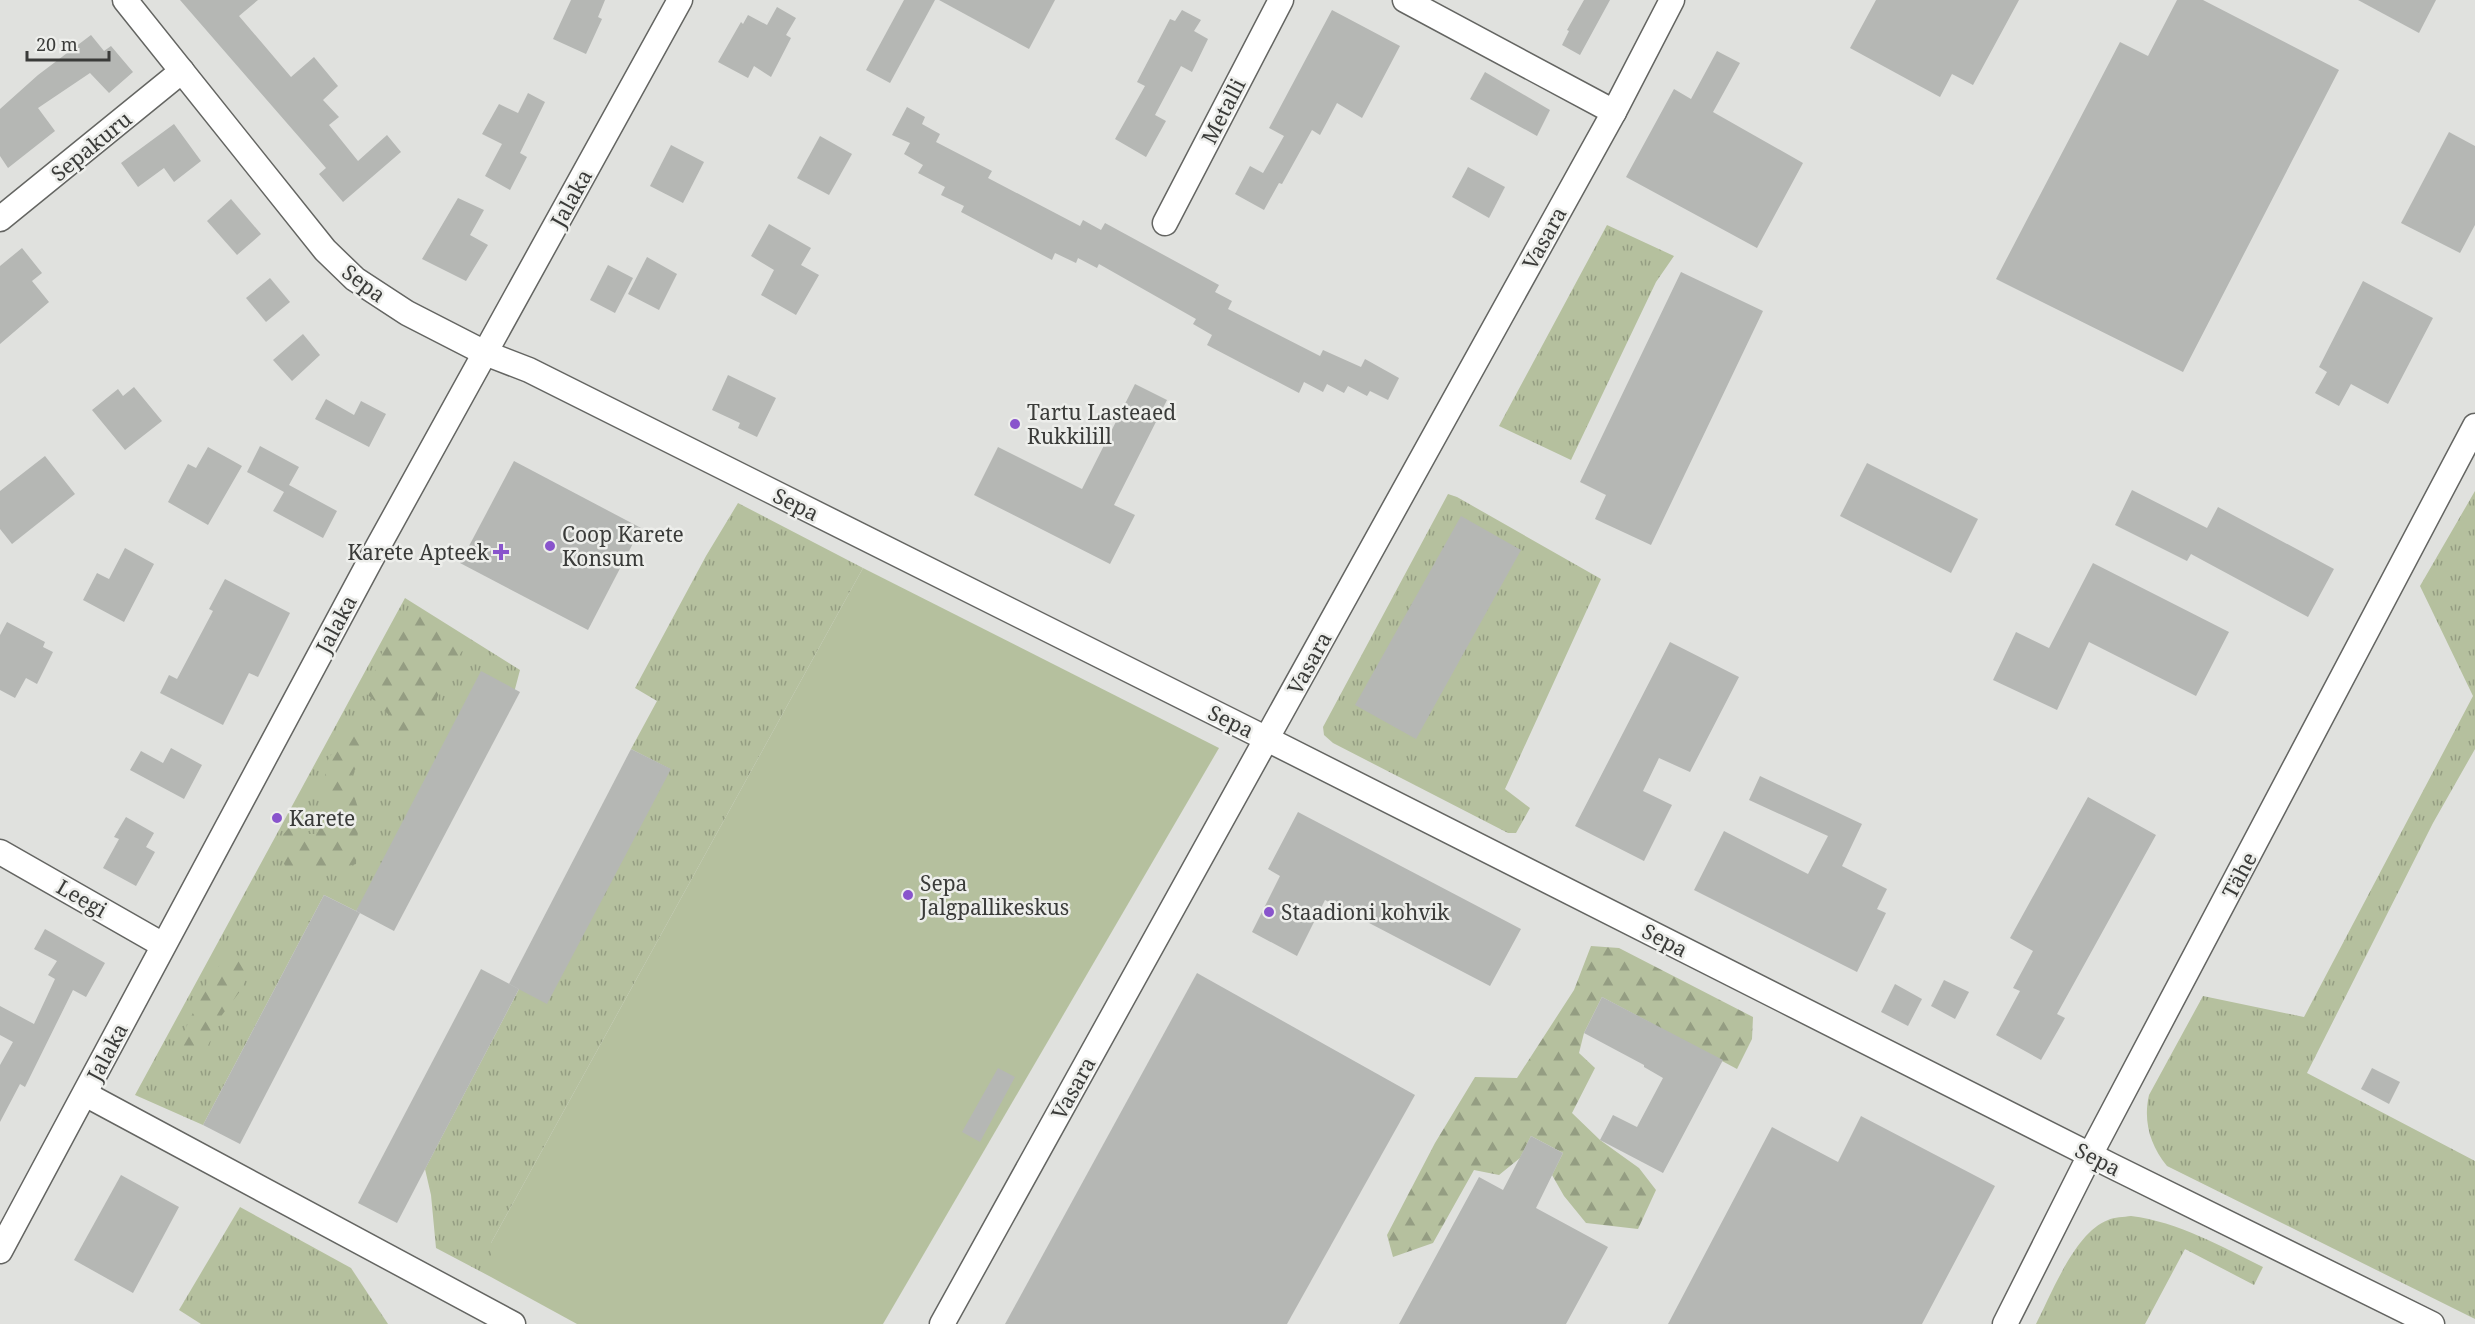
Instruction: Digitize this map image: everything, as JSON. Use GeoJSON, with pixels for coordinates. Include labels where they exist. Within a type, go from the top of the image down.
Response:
{"type":"FeatureCollection","features":[{"type":"Feature","properties":{"kind":"street","name":"Sepa"},"geometry":{"type":"LineString","coordinates":[[124,0],[325,250],[355,279],[407,313],[485,353],[520,366],[1267,739],[2090,1155],[2432,1324]]}},
{"type":"Feature","properties":{"kind":"street","name":"Metalli"},"geometry":{"type":"LineString","coordinates":[[1165,223],[1281,0]]}},
{"type":"Feature","properties":{"kind":"street"},"geometry":{"type":"LineString","coordinates":[[1405,0],[1614,112]]}},
{"type":"Feature","properties":{"kind":"street","name":"Vasara"},"geometry":{"type":"LineString","coordinates":[[942,1324],[1614,112],[1672,0]]}},
{"type":"Feature","properties":{"kind":"street","name":"Jalaka"},"geometry":{"type":"LineString","coordinates":[[0,1251],[370,561],[485,353],[673,3]]}},
{"type":"Feature","properties":{"kind":"street","name":"Sepakuru"},"geometry":{"type":"LineString","coordinates":[[0,219],[182,71]]}},
{"type":"Feature","properties":{"kind":"street","name":"Tähe"},"geometry":{"type":"LineString","coordinates":[[2005,1324],[2090,1155],[2475,426]]}},
{"type":"Feature","properties":{"kind":"street","name":"Leegi"},"geometry":{"type":"LineString","coordinates":[[0,852],[163,945]]}},
{"type":"Feature","properties":{"kind":"street"},"geometry":{"type":"LineString","coordinates":[[85,1094],[513,1324]]}},
{"type":"Feature","properties":{"kind":"green space"},"geometry":{"type":"Polygon","coordinates":[[[1607,225],[1674,256],[1656,282],[1571,460],[1499,426],[1607,225]]]}},
{"type":"Feature","properties":{"kind":"green space"},"geometry":{"type":"Polygon","coordinates":[[[2475,491],[2475,749],[2433,823],[2307,1073],[2475,1161],[2475,1319],[2167,1166],[2156,1150],[2149,1132],[2147,1105],[2149,1095],[2203,996],[2304,1017],[2473,696],[2420,586],[2475,491]]]}},
{"type":"Feature","properties":{"kind":"green space"},"geometry":{"type":"Polygon","coordinates":[[[1448,494],[1601,579],[1505,789],[1530,808],[1516,833],[1508,833],[1333,743],[1324,735],[1323,727],[1448,494]]]}},
{"type":"Feature","properties":{"kind":"green space"},"geometry":{"type":"Polygon","coordinates":[[[738,503],[863,568],[491,1243],[491,1277],[436,1248],[431,1195],[425,1169],[519,989],[670,769],[631,749],[657,701],[635,688],[706,556],[738,503]]]}},
{"type":"Feature","properties":{"kind":"green space","name":"Sepa Jalgpallikeskus"},"geometry":{"type":"Polygon","coordinates":[[[863,568],[1219,748],[883,1324],[577,1324],[491,1277],[491,1243],[863,568]]]}},
{"type":"Feature","properties":{"kind":"green space"},"geometry":{"type":"Polygon","coordinates":[[[405,598],[520,670],[515,689],[356,911],[324,895],[203,1125],[135,1095],[405,598]]]}},
{"type":"Feature","properties":{"kind":"green space"},"geometry":{"type":"Polygon","coordinates":[[[422,615],[467,644],[446,674],[426,728],[396,745],[391,717],[366,693],[385,645],[401,622],[422,615]]]}},
{"type":"Feature","properties":{"kind":"green space"},"geometry":{"type":"Polygon","coordinates":[[[360,728],[362,758],[349,780],[359,811],[356,864],[329,872],[285,866],[276,843],[292,824],[300,834],[316,834],[321,820],[334,811],[324,792],[326,763],[343,736],[360,728]]]}},
{"type":"Feature","properties":{"kind":"green space"},"geometry":{"type":"Polygon","coordinates":[[[1591,946],[1619,948],[1753,1017],[1752,1039],[1737,1069],[1602,997],[1584,1033],[1579,1053],[1595,1068],[1572,1113],[1600,1140],[1639,1168],[1656,1190],[1638,1229],[1586,1223],[1564,1196],[1552,1175],[1563,1153],[1531,1136],[1520,1158],[1499,1175],[1474,1170],[1433,1243],[1393,1257],[1387,1235],[1435,1143],[1475,1077],[1517,1078],[1574,990],[1591,946]]]}},
{"type":"Feature","properties":{"kind":"green space"},"geometry":{"type":"Polygon","coordinates":[[[232,952],[252,964],[241,990],[222,1015],[206,1050],[184,1055],[178,1045],[211,974],[232,952]]]}},
{"type":"Feature","properties":{"kind":"green space"},"geometry":{"type":"Polygon","coordinates":[[[240,1207],[351,1268],[388,1324],[201,1324],[179,1310],[240,1207]]]}},
{"type":"Feature","properties":{"kind":"green space"},"geometry":{"type":"Polygon","coordinates":[[[2131,1216],[2183,1229],[2263,1267],[2254,1285],[2185,1249],[2145,1324],[2036,1324],[2065,1266],[2085,1237],[2108,1220],[2131,1216]]]}},
{"type":"Feature","properties":{"kind":"building"},"geometry":{"type":"Polygon","coordinates":[[[180,0],[258,0],[239,16],[291,77],[314,57],[338,86],[323,100],[339,117],[329,125],[358,161],[387,135],[401,152],[343,202],[319,174],[326,168],[180,0]]]}},
{"type":"Feature","properties":{"kind":"building"},"geometry":{"type":"Polygon","coordinates":[[[571,0],[605,0],[598,17],[602,19],[586,54],[553,39],[571,0]]]}},
{"type":"Feature","properties":{"kind":"building"},"geometry":{"type":"Polygon","coordinates":[[[904,0],[935,0],[890,83],[866,70],[904,0]]]}},
{"type":"Feature","properties":{"kind":"building"},"geometry":{"type":"Polygon","coordinates":[[[939,0],[1055,0],[1029,49],[939,0]]]}},
{"type":"Feature","properties":{"kind":"building"},"geometry":{"type":"Polygon","coordinates":[[[1584,0],[1610,0],[1580,55],[1562,45],[1569,31],[1567,30],[1584,0]]]}},
{"type":"Feature","properties":{"kind":"building"},"geometry":{"type":"Polygon","coordinates":[[[1876,0],[2019,0],[1973,85],[1952,74],[1940,97],[1850,48],[1876,0]]]}},
{"type":"Feature","properties":{"kind":"building"},"geometry":{"type":"Polygon","coordinates":[[[2177,0],[2203,0],[2339,70],[2183,372],[1996,279],[2120,42],[2148,56],[2177,0]]]}},
{"type":"Feature","properties":{"kind":"building"},"geometry":{"type":"Polygon","coordinates":[[[2358,0],[2436,0],[2419,33],[2358,0]]]}},
{"type":"Feature","properties":{"kind":"building"},"geometry":{"type":"Polygon","coordinates":[[[777,7],[796,18],[786,35],[791,38],[771,77],[754,66],[748,78],[718,62],[741,22],[743,24],[748,15],[767,25],[777,7]]]}},
{"type":"Feature","properties":{"kind":"building"},"geometry":{"type":"Polygon","coordinates":[[[1182,10],[1201,20],[1194,31],[1208,39],[1192,72],[1181,66],[1155,115],[1166,121],[1146,157],[1115,139],[1145,86],[1137,82],[1170,19],[1175,21],[1182,10]]]}},
{"type":"Feature","properties":{"kind":"building"},"geometry":{"type":"Polygon","coordinates":[[[1332,10],[1400,46],[1362,118],[1337,103],[1320,135],[1312,130],[1282,184],[1279,183],[1264,210],[1235,194],[1250,166],[1263,173],[1284,136],[1269,128],[1332,10]]]}},
{"type":"Feature","properties":{"kind":"building"},"geometry":{"type":"Polygon","coordinates":[[[91,35],[104,51],[111,46],[133,72],[109,93],[90,73],[38,108],[55,131],[8,168],[0,156],[0,109],[38,75],[91,35]]]}},
{"type":"Feature","properties":{"kind":"building"},"geometry":{"type":"Polygon","coordinates":[[[1717,51],[1740,63],[1713,112],[1803,163],[1757,248],[1626,177],[1674,89],[1691,99],[1717,51]]]}},
{"type":"Feature","properties":{"kind":"building"},"geometry":{"type":"Polygon","coordinates":[[[1485,72],[1550,110],[1537,136],[1470,99],[1485,72]]]}},
{"type":"Feature","properties":{"kind":"building"},"geometry":{"type":"Polygon","coordinates":[[[528,93],[545,102],[520,153],[527,157],[510,190],[485,176],[502,144],[482,134],[499,104],[518,113],[528,93]]]}},
{"type":"Feature","properties":{"kind":"building"},"geometry":{"type":"Polygon","coordinates":[[[907,107],[925,117],[922,124],[940,134],[936,142],[992,171],[988,178],[1080,226],[1083,220],[1101,230],[1105,223],[1219,285],[1215,292],[1232,301],[1228,309],[1320,356],[1323,350],[1361,367],[1365,359],[1399,378],[1388,400],[1370,391],[1367,396],[1348,386],[1344,393],[1327,384],[1323,392],[1304,382],[1299,393],[1207,345],[1212,335],[1193,324],[1196,319],[1099,264],[1097,268],[1078,258],[1076,263],[1055,253],[1052,260],[961,212],[964,206],[941,195],[945,187],[918,173],[923,165],[904,154],[910,143],[892,135],[907,107]]]}},
{"type":"Feature","properties":{"kind":"building"},"geometry":{"type":"Polygon","coordinates":[[[174,124],[201,161],[174,182],[164,168],[138,187],[121,163],[174,124]]]}},
{"type":"Feature","properties":{"kind":"building"},"geometry":{"type":"Polygon","coordinates":[[[2449,132],[2475,146],[2475,225],[2460,253],[2401,223],[2449,132]]]}},
{"type":"Feature","properties":{"kind":"building"},"geometry":{"type":"Polygon","coordinates":[[[820,136],[852,154],[829,195],[797,178],[820,136]]]}},
{"type":"Feature","properties":{"kind":"building"},"geometry":{"type":"Polygon","coordinates":[[[671,145],[704,162],[683,203],[650,186],[671,145]]]}},
{"type":"Feature","properties":{"kind":"building"},"geometry":{"type":"Polygon","coordinates":[[[1468,167],[1505,187],[1489,218],[1452,197],[1468,167]]]}},
{"type":"Feature","properties":{"kind":"building"},"geometry":{"type":"Polygon","coordinates":[[[458,198],[484,210],[470,235],[488,245],[466,281],[422,259],[458,198]]]}},
{"type":"Feature","properties":{"kind":"building"},"geometry":{"type":"Polygon","coordinates":[[[231,199],[261,234],[237,255],[207,221],[231,199]]]}},
{"type":"Feature","properties":{"kind":"building"},"geometry":{"type":"Polygon","coordinates":[[[769,224],[811,248],[801,265],[819,275],[796,315],[761,295],[774,270],[751,256],[769,224]]]}},
{"type":"Feature","properties":{"kind":"building"},"geometry":{"type":"Polygon","coordinates":[[[22,248],[42,273],[32,281],[49,302],[0,344],[0,266],[22,248]]]}},
{"type":"Feature","properties":{"kind":"building"},"geometry":{"type":"Polygon","coordinates":[[[647,257],[677,274],[659,310],[628,294],[647,257]]]}},
{"type":"Feature","properties":{"kind":"building"},"geometry":{"type":"Polygon","coordinates":[[[608,265],[633,278],[615,313],[590,300],[608,265]]]}},
{"type":"Feature","properties":{"kind":"building"},"geometry":{"type":"Polygon","coordinates":[[[1681,272],[1763,311],[1651,545],[1595,519],[1606,495],[1580,482],[1681,272]]]}},
{"type":"Feature","properties":{"kind":"building"},"geometry":{"type":"Polygon","coordinates":[[[270,278],[290,302],[266,322],[246,298],[270,278]]]}},
{"type":"Feature","properties":{"kind":"building"},"geometry":{"type":"Polygon","coordinates":[[[2363,281],[2433,318],[2388,404],[2351,384],[2339,406],[2315,393],[2327,372],[2319,367],[2363,281]]]}},
{"type":"Feature","properties":{"kind":"building"},"geometry":{"type":"Polygon","coordinates":[[[303,334],[320,355],[292,381],[273,360],[303,334]]]}},
{"type":"Feature","properties":{"kind":"building"},"geometry":{"type":"Polygon","coordinates":[[[728,375],[776,398],[757,437],[738,428],[740,423],[712,410],[728,375]]]}},
{"type":"Feature","properties":{"kind":"building","name":"Tartu Lasteaed Rukkilill"},"geometry":{"type":"Polygon","coordinates":[[[1135,384],[1167,400],[1114,505],[1135,515],[1110,564],[974,495],[998,447],[1082,489],[1135,384]]]}},
{"type":"Feature","properties":{"kind":"building"},"geometry":{"type":"Polygon","coordinates":[[[134,387],[162,421],[125,450],[92,410],[118,389],[123,396],[134,387]]]}},
{"type":"Feature","properties":{"kind":"building"},"geometry":{"type":"Polygon","coordinates":[[[326,399],[354,415],[361,401],[386,414],[369,447],[315,419],[326,399]]]}},
{"type":"Feature","properties":{"kind":"building"},"geometry":{"type":"Polygon","coordinates":[[[260,446],[299,467],[289,485],[337,511],[323,538],[273,511],[284,492],[247,472],[260,446]]]}},
{"type":"Feature","properties":{"kind":"building"},"geometry":{"type":"Polygon","coordinates":[[[208,447],[242,466],[208,525],[168,502],[188,464],[196,468],[208,447]]]}},
{"type":"Feature","properties":{"kind":"building"},"geometry":{"type":"Polygon","coordinates":[[[45,456],[75,494],[12,544],[0,529],[0,491],[45,456]]]}},
{"type":"Feature","properties":{"kind":"building","name":"Coop Karete Konsum"},"geometry":{"type":"Polygon","coordinates":[[[514,461],[641,528],[588,630],[460,563],[514,461]]]}},
{"type":"Feature","properties":{"kind":"building"},"geometry":{"type":"Polygon","coordinates":[[[1867,463],[1978,519],[1951,573],[1840,516],[1867,463]]]}},
{"type":"Feature","properties":{"kind":"building"},"geometry":{"type":"Polygon","coordinates":[[[2132,490],[2207,528],[2218,507],[2334,569],[2308,617],[2191,554],[2187,561],[2115,525],[2132,490]]]}},
{"type":"Feature","properties":{"kind":"building"},"geometry":{"type":"Polygon","coordinates":[[[1461,516],[1521,550],[1416,739],[1355,705],[1461,516]]]}},
{"type":"Feature","properties":{"kind":"building"},"geometry":{"type":"Polygon","coordinates":[[[125,548],[154,564],[124,622],[83,600],[97,573],[109,579],[125,548]]]}},
{"type":"Feature","properties":{"kind":"building"},"geometry":{"type":"Polygon","coordinates":[[[2093,563],[2229,632],[2196,696],[2089,642],[2057,710],[1993,680],[2016,632],[2049,648],[2093,563]]]}},
{"type":"Feature","properties":{"kind":"building"},"geometry":{"type":"Polygon","coordinates":[[[225,579],[290,613],[258,677],[249,673],[223,725],[160,693],[169,675],[177,679],[213,611],[209,609],[225,579]]]}},
{"type":"Feature","properties":{"kind":"building"},"geometry":{"type":"Polygon","coordinates":[[[7,622],[45,642],[43,647],[53,652],[37,684],[26,678],[15,698],[0,690],[0,635],[7,622]]]}},
{"type":"Feature","properties":{"kind":"building"},"geometry":{"type":"Polygon","coordinates":[[[1670,642],[1739,677],[1690,772],[1659,758],[1643,791],[1672,805],[1644,861],[1575,826],[1670,642]]]}},
{"type":"Feature","properties":{"kind":"building"},"geometry":{"type":"Polygon","coordinates":[[[481,671],[520,692],[394,931],[356,911],[481,671]]]}},
{"type":"Feature","properties":{"kind":"building"},"geometry":{"type":"Polygon","coordinates":[[[171,748],[202,765],[184,799],[130,770],[141,751],[163,763],[171,748]]]}},
{"type":"Feature","properties":{"kind":"building"},"geometry":{"type":"Polygon","coordinates":[[[631,749],[671,769],[547,1004],[509,984],[631,749]]]}},
{"type":"Feature","properties":{"kind":"building"},"geometry":{"type":"Polygon","coordinates":[[[1760,776],[1862,824],[1842,866],[1887,889],[1877,909],[1886,913],[1857,972],[1694,890],[1724,831],[1808,874],[1828,836],[1749,800],[1760,776]]]}},
{"type":"Feature","properties":{"kind":"building"},"geometry":{"type":"Polygon","coordinates":[[[2088,797],[2156,835],[2057,1014],[2065,1018],[2041,1060],[1996,1035],[2020,991],[2013,988],[2033,951],[2010,938],[2088,797]]]}},
{"type":"Feature","properties":{"kind":"building"},"geometry":{"type":"Polygon","coordinates":[[[1298,812],[1521,929],[1490,986],[1325,900],[1297,956],[1252,932],[1280,876],[1268,869],[1298,812]]]}},
{"type":"Feature","properties":{"kind":"building"},"geometry":{"type":"Polygon","coordinates":[[[126,817],[154,833],[146,847],[155,852],[136,886],[103,868],[119,839],[114,837],[126,817]]]}},
{"type":"Feature","properties":{"kind":"building"},"geometry":{"type":"Polygon","coordinates":[[[324,895],[360,913],[240,1144],[203,1125],[324,895]]]}},
{"type":"Feature","properties":{"kind":"building"},"geometry":{"type":"Polygon","coordinates":[[[45,929],[105,963],[86,997],[73,990],[25,1087],[20,1084],[0,1122],[0,1065],[13,1042],[0,1035],[0,1006],[34,1024],[55,979],[48,975],[57,961],[34,949],[45,929]]]}},
{"type":"Feature","properties":{"kind":"building"},"geometry":{"type":"Polygon","coordinates":[[[481,969],[519,989],[397,1223],[358,1203],[481,969]]]}},
{"type":"Feature","properties":{"kind":"building"},"geometry":{"type":"Polygon","coordinates":[[[1197,973],[1415,1095],[1287,1324],[1005,1324],[1197,973]]]}},
{"type":"Feature","properties":{"kind":"building"},"geometry":{"type":"Polygon","coordinates":[[[1944,980],[1969,992],[1955,1019],[1931,1006],[1944,980]]]}},
{"type":"Feature","properties":{"kind":"building"},"geometry":{"type":"Polygon","coordinates":[[[1895,984],[1922,999],[1908,1026],[1881,1012],[1895,984]]]}},
{"type":"Feature","properties":{"kind":"building"},"geometry":{"type":"Polygon","coordinates":[[[1602,997],[1723,1060],[1663,1173],[1600,1140],[1613,1115],[1637,1127],[1663,1078],[1644,1065],[1584,1033],[1602,997]]]}},
{"type":"Feature","properties":{"kind":"building"},"geometry":{"type":"Polygon","coordinates":[[[998,1068],[1015,1077],[980,1142],[962,1132],[998,1068]]]}},
{"type":"Feature","properties":{"kind":"building"},"geometry":{"type":"Polygon","coordinates":[[[2372,1068],[2400,1082],[2389,1104],[2361,1089],[2372,1068]]]}},
{"type":"Feature","properties":{"kind":"building"},"geometry":{"type":"Polygon","coordinates":[[[1861,1116],[1995,1186],[1922,1324],[1668,1324],[1772,1127],[1838,1162],[1861,1116]]]}},
{"type":"Feature","properties":{"kind":"building"},"geometry":{"type":"Polygon","coordinates":[[[1531,1136],[1563,1153],[1536,1208],[1608,1247],[1566,1324],[1399,1324],[1479,1177],[1503,1190],[1531,1136]]]}},
{"type":"Feature","properties":{"kind":"building"},"geometry":{"type":"Polygon","coordinates":[[[121,1175],[179,1207],[133,1293],[74,1260],[121,1175]]]}},
{"type":"Feature","properties":{"kind":"place","name":"Tartu Lasteaed Rukkilill"},"geometry":{"type":"Point","coordinates":[1015,424]}},
{"type":"Feature","properties":{"kind":"place","name":"Coop Karete Konsum"},"geometry":{"type":"Point","coordinates":[550,546]}},
{"type":"Feature","properties":{"kind":"place","name":"Karete Apteek"},"geometry":{"type":"Point","coordinates":[501,552]}},
{"type":"Feature","properties":{"kind":"place","name":"Karete"},"geometry":{"type":"Point","coordinates":[277,818]}},
{"type":"Feature","properties":{"kind":"place","name":"Sepa Jalgpallikeskus"},"geometry":{"type":"Point","coordinates":[908,895]}},
{"type":"Feature","properties":{"kind":"place","name":"Staadioni kohvik"},"geometry":{"type":"Point","coordinates":[1269,912]}}]}
